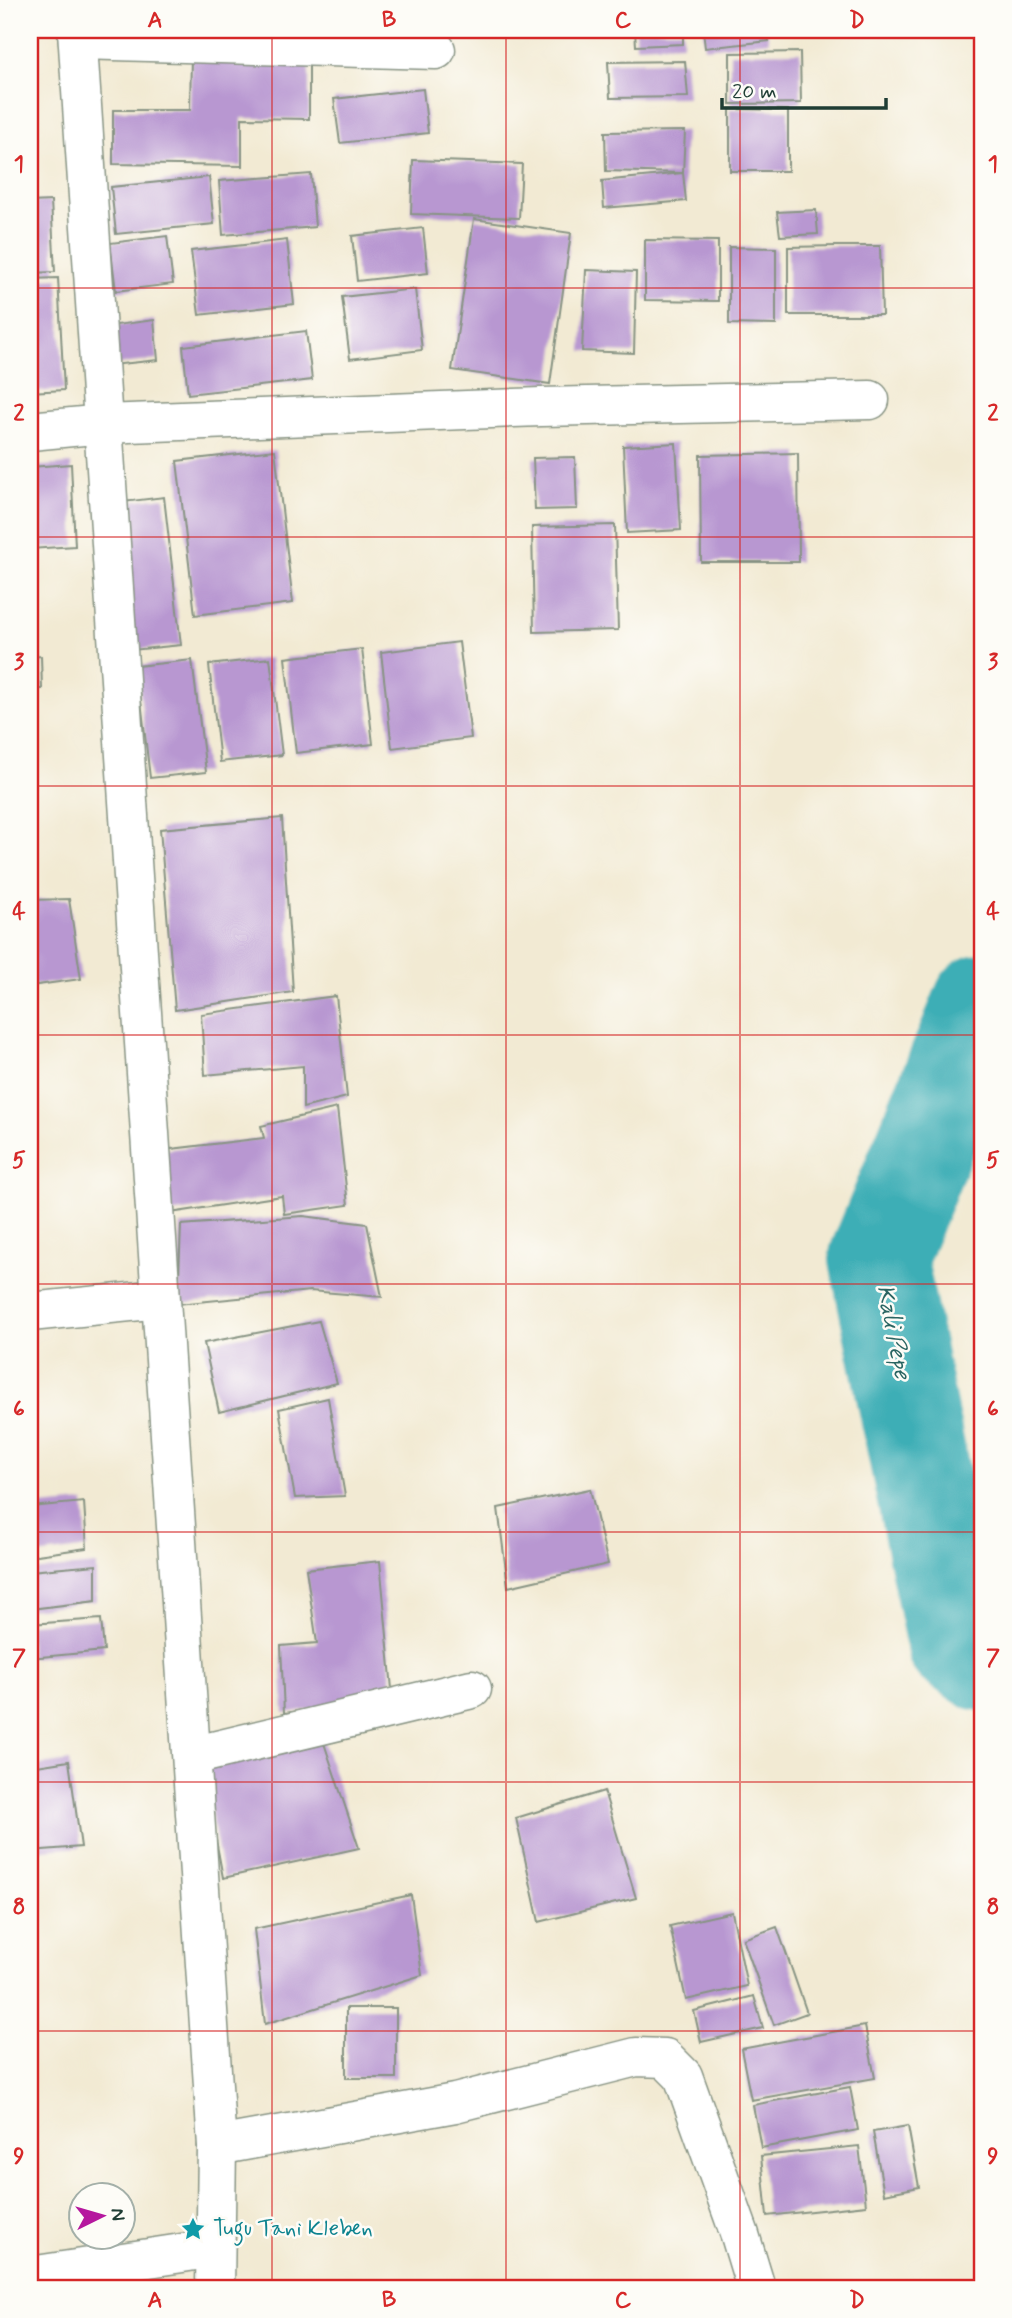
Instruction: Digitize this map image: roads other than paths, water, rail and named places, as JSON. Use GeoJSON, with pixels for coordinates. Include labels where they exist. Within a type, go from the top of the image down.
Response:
{"type":"FeatureCollection","features":[{"type":"Feature","properties":{"kind":"street"},"geometry":{"type":"LineString","coordinates":[[215,2288],[217,2146],[78,35],[436,50]]}},
{"type":"Feature","properties":{"kind":"street"},"geometry":{"type":"LineString","coordinates":[[30,431],[104,424],[541,407],[870,400]]}},
{"type":"Feature","properties":{"kind":"street"},"geometry":{"type":"LineString","coordinates":[[30,1312],[160,1299]]}},
{"type":"Feature","properties":{"kind":"street"},"geometry":{"type":"LineString","coordinates":[[192,1756],[472,1689]]}},
{"type":"Feature","properties":{"kind":"street"},"geometry":{"type":"LineString","coordinates":[[217,2146],[455,2103],[636,2057],[666,2058],[683,2076],[740,2235],[756,2288]]}},
{"type":"Feature","properties":{"kind":"street"},"geometry":{"type":"LineString","coordinates":[[30,2276],[215,2248]]}},
{"type":"Feature","properties":{"kind":"waterway","name":"Kali Pepe"},"geometry":{"type":"LineString","coordinates":[[982,1003],[878,1258],[955,1644],[982,1662]]}},
{"type":"Feature","properties":{"kind":"place","name":"Tugu Tani Kleben"},"geometry":{"type":"Point","coordinates":[193,2229]}}]}
